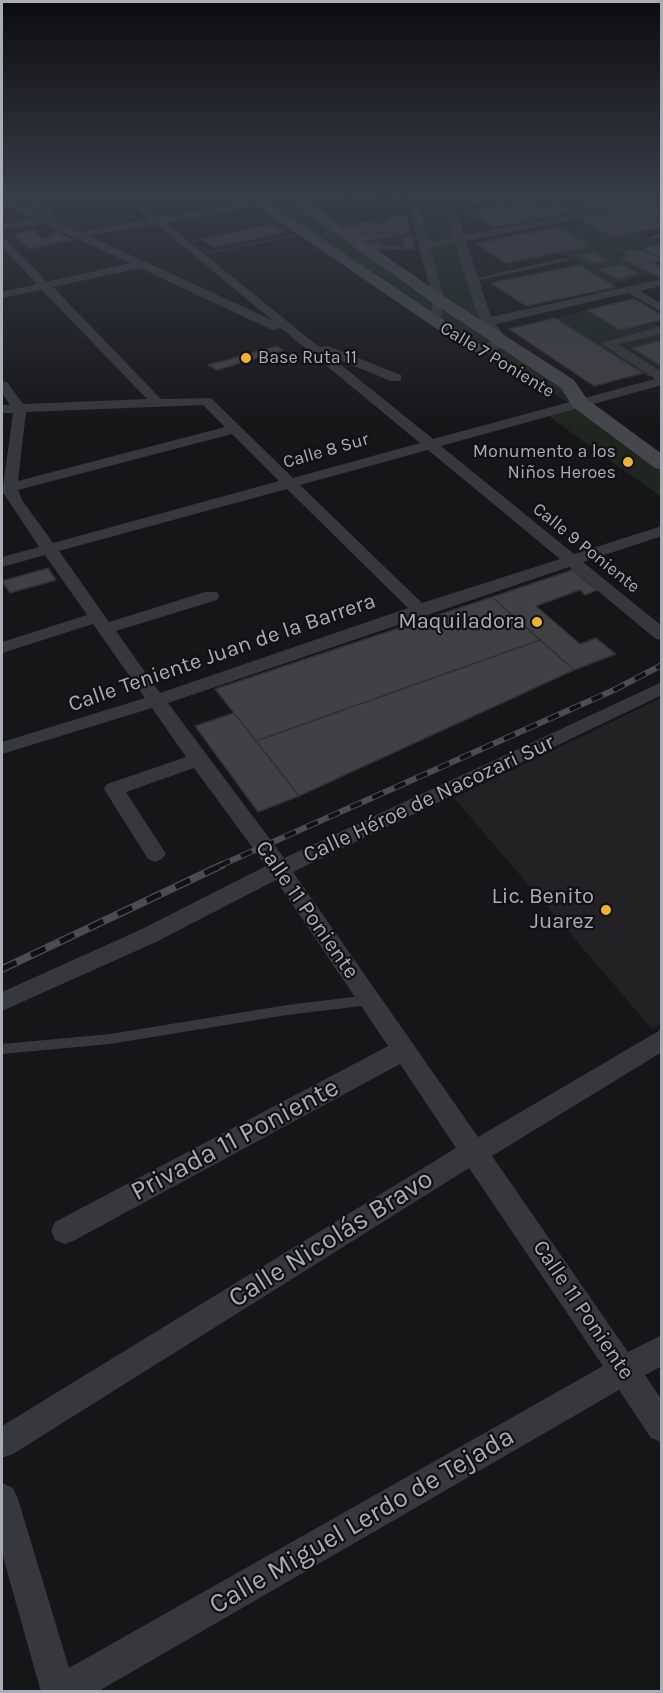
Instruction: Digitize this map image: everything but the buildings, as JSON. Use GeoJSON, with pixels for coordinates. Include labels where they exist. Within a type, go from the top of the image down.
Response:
{"type":"FeatureCollection","features":[{"type":"Feature","properties":{"kind":"main road","name":"Calle 7 Poniente"},"geometry":{"type":"LineString","coordinates":[[360,272],[435,323],[500,361]]}},
{"type":"Feature","properties":{"kind":"main road","name":"Calle 7 Poniente"},"geometry":{"type":"LineString","coordinates":[[398,272],[568,384],[575,404]]}},
{"type":"Feature","properties":{"kind":"main road","name":"Calle 7 Poniente"},"geometry":{"type":"LineString","coordinates":[[554,394],[575,404],[657,456]]}},
{"type":"Feature","properties":{"kind":"street"},"geometry":{"type":"LineString","coordinates":[[30,272],[158,403]]}},
{"type":"Feature","properties":{"kind":"street"},"geometry":{"type":"LineString","coordinates":[[2,294],[107,272]]}},
{"type":"Feature","properties":{"kind":"street"},"geometry":{"type":"LineString","coordinates":[[160,272],[306,342],[396,378]]}},
{"type":"Feature","properties":{"kind":"street","name":"Calle 9 Poniente"},"geometry":{"type":"LineString","coordinates":[[220,272],[662,635]]}},
{"type":"Feature","properties":{"kind":"street"},"geometry":{"type":"LineString","coordinates":[[431,272],[438,300],[435,323]]}},
{"type":"Feature","properties":{"kind":"street"},"geometry":{"type":"LineString","coordinates":[[469,272],[487,322],[502,342],[493,348],[477,349]]}},
{"type":"Feature","properties":{"kind":"street"},"geometry":{"type":"LineString","coordinates":[[487,322],[662,282]]}},
{"type":"Feature","properties":{"kind":"street"},"geometry":{"type":"LineString","coordinates":[[629,289],[662,309]]}},
{"type":"Feature","properties":{"kind":"street"},"geometry":{"type":"LineString","coordinates":[[662,330],[607,343],[662,380]]}},
{"type":"Feature","properties":{"kind":"street","name":"Calle 8 Sur"},"geometry":{"type":"LineString","coordinates":[[2,562],[662,380]]}},
{"type":"Feature","properties":{"kind":"street"},"geometry":{"type":"LineString","coordinates":[[2,384],[20,409],[6,489],[235,429]]}},
{"type":"Feature","properties":{"kind":"street"},"geometry":{"type":"LineString","coordinates":[[2,409],[206,400],[419,610]]}},
{"type":"Feature","properties":{"kind":"street","name":"Calle 11 Poniente"},"geometry":{"type":"LineString","coordinates":[[6,489],[198,760],[280,869],[662,1427]]}},
{"type":"Feature","properties":{"kind":"street","name":"Calle Teniente Juan de la Barrera"},"geometry":{"type":"LineString","coordinates":[[2,748],[156,701],[419,610],[662,531]]}},
{"type":"Feature","properties":{"kind":"street"},"geometry":{"type":"LineString","coordinates":[[2,648],[211,596]]}},
{"type":"Feature","properties":{"kind":"street","name":"Calle Héroe de Nacozari Sur"},"geometry":{"type":"LineString","coordinates":[[2,1002],[148,936],[280,869],[662,688]]}},
{"type":"Feature","properties":{"kind":"street"},"geometry":{"type":"LineString","coordinates":[[155,854],[114,789],[198,760]]}},
{"type":"Feature","properties":{"kind":"street","name":"Calle Nicolás Bravo"},"geometry":{"type":"LineString","coordinates":[[2,1443],[474,1150],[490,1145],[662,1039]]}},
{"type":"Feature","properties":{"kind":"street","name":"Privada 11 Poniente"},"geometry":{"type":"LineString","coordinates":[[65,1231],[405,1049]]}},
{"type":"Feature","properties":{"kind":"street","name":"Calle Miguel Lerdo de Tejada"},"geometry":{"type":"LineString","coordinates":[[60,1692],[662,1349]]}},
{"type":"Feature","properties":{"kind":"street"},"geometry":{"type":"LineString","coordinates":[[2,1498],[60,1692]]}},
{"type":"Feature","properties":{"kind":"lane"},"geometry":{"type":"LineString","coordinates":[[471,280],[509,272]]}},
{"type":"Feature","properties":{"kind":"lane"},"geometry":{"type":"LineString","coordinates":[[2,1049],[110,1039],[286,1010],[370,1000]]}},
{"type":"Feature","properties":{"kind":"shaded area"},"geometry":{"type":"Polygon","coordinates":[[[362,272],[398,272],[577,398],[569,403],[508,364],[477,349],[362,272]]]}},
{"type":"Feature","properties":{"kind":"shaded area"},"geometry":{"type":"Polygon","coordinates":[[[435,272],[467,272],[482,321],[442,297],[435,272]]]}},
{"type":"Feature","properties":{"kind":"shaded area"},"geometry":{"type":"Polygon","coordinates":[[[591,272],[646,272],[651,275],[611,284],[591,272]]]}},
{"type":"Feature","properties":{"kind":"shaded area"},"geometry":{"type":"Polygon","coordinates":[[[587,310],[620,330],[652,322],[661,328],[661,340],[632,348],[661,367],[661,374],[647,377],[555,318],[587,310]]]}},
{"type":"Feature","properties":{"kind":"shaded area"},"geometry":{"type":"Polygon","coordinates":[[[578,405],[661,466],[661,497],[547,415],[578,405]]]}},
{"type":"Feature","properties":{"kind":"shaded area","name":"Lic. Benito Juarez"},"geometry":{"type":"Polygon","coordinates":[[[661,698],[662,1023],[652,1029],[454,798],[661,698]]]}},
{"type":"Feature","properties":{"kind":"railway"},"geometry":{"type":"LineString","coordinates":[[219,866],[614,690],[662,665]]}},
{"type":"Feature","properties":{"kind":"railway"},"geometry":{"type":"LineString","coordinates":[[2,969],[222,865]]}},
{"type":"Feature","properties":{"kind":"place","name":"Base Ruta 11"},"geometry":{"type":"Point","coordinates":[246,358]}},
{"type":"Feature","properties":{"kind":"place","name":"Monumento a los Niños Heroes"},"geometry":{"type":"Point","coordinates":[628,462]}},
{"type":"Feature","properties":{"kind":"place","name":"Maquiladora"},"geometry":{"type":"Point","coordinates":[537,622]}},
{"type":"Feature","properties":{"kind":"place","name":"Lic. Benito Juarez"},"geometry":{"type":"Point","coordinates":[606,910]}}]}
